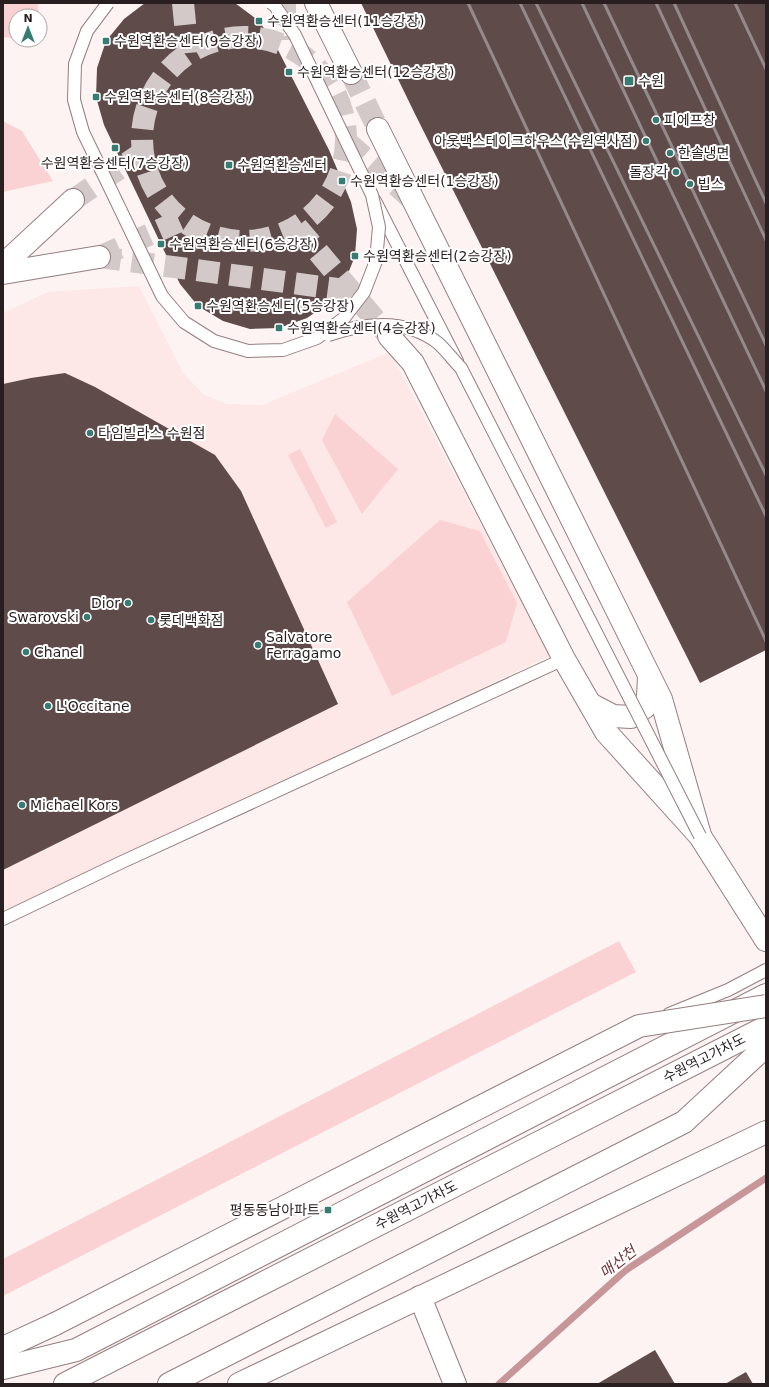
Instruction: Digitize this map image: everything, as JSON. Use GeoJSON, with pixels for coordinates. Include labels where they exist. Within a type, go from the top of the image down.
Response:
{"type":"FeatureCollection","features":[{"type":"Feature","properties":{"kind":"main road"},"geometry":{"type":"LineString","coordinates":[[316,3],[351,73]]}},
{"type":"Feature","properties":{"kind":"main road"},"geometry":{"type":"LineString","coordinates":[[378,129],[661,699],[700,836]]}},
{"type":"Feature","properties":{"kind":"main road"},"geometry":{"type":"LineString","coordinates":[[3,266],[74,200]]}},
{"type":"Feature","properties":{"kind":"main road"},"geometry":{"type":"LineString","coordinates":[[3,273],[99,257]]}},
{"type":"Feature","properties":{"kind":"main road"},"geometry":{"type":"LineString","coordinates":[[389,336],[413,363],[564,659],[606,732],[700,836],[766,940]]}},
{"type":"Feature","properties":{"kind":"main road"},"geometry":{"type":"LineString","coordinates":[[590,704],[614,716],[631,717],[645,707],[648,696],[649,676]]}},
{"type":"Feature","properties":{"kind":"main road"},"geometry":{"type":"LineString","coordinates":[[3,1368],[76,1350],[766,995]]}},
{"type":"Feature","properties":{"kind":"main road"},"geometry":{"type":"LineString","coordinates":[[3,1348],[54,1324],[639,1026],[766,1006]]}},
{"type":"Feature","properties":{"kind":"main road","name":"수원역고가차도"},"geometry":{"type":"LineString","coordinates":[[65,1384],[766,1027]]}},
{"type":"Feature","properties":{"kind":"main road"},"geometry":{"type":"LineString","coordinates":[[169,1384],[684,1122],[766,1046]]}},
{"type":"Feature","properties":{"kind":"main road"},"geometry":{"type":"LineString","coordinates":[[239,1384],[766,1132]]}},
{"type":"Feature","properties":{"kind":"main road"},"geometry":{"type":"LineString","coordinates":[[420,1297],[455,1384]]}},
{"type":"Feature","properties":{"kind":"lane"},"geometry":{"type":"LineString","coordinates":[[108,3],[87,31],[84,38],[75,64],[74,100],[83,132],[162,296],[184,322],[214,341],[248,351],[283,350],[349,328],[380,324],[412,328],[438,343],[461,368]]}},
{"type":"Feature","properties":{"kind":"lane"},"geometry":{"type":"LineString","coordinates":[[271,3],[275,6],[295,35]]}},
{"type":"Feature","properties":{"kind":"lane"},"geometry":{"type":"LineString","coordinates":[[279,3],[372,195],[700,836]]}},
{"type":"Feature","properties":{"kind":"lane"},"geometry":{"type":"LineString","coordinates":[[317,338],[344,318],[364,292],[376,261],[379,227],[372,195]]}},
{"type":"Feature","properties":{"kind":"lane"},"geometry":{"type":"LineString","coordinates":[[3,919],[122,862],[564,659]]}},
{"type":"Feature","properties":{"kind":"lane"},"geometry":{"type":"LineString","coordinates":[[639,1026],[728,990],[766,970]]}},
{"type":"Feature","properties":{"kind":"shaded area"},"geometry":{"type":"Polygon","coordinates":[[[3,3],[38,3],[38,8],[8,8],[8,38],[4,37],[3,3]]]}},
{"type":"Feature","properties":{"kind":"shaded area"},"geometry":{"type":"Polygon","coordinates":[[[3,121],[22,131],[53,181],[3,192],[3,121]]]}},
{"type":"Feature","properties":{"kind":"shaded area"},"geometry":{"type":"Polygon","coordinates":[[[139,286],[183,373],[204,395],[227,404],[262,405],[390,352],[550,656],[3,911],[3,313],[48,292],[139,286]]]}},
{"type":"Feature","properties":{"kind":"shaded area"},"geometry":{"type":"Polygon","coordinates":[[[335,414],[398,469],[362,514],[322,440],[335,414]]]}},
{"type":"Feature","properties":{"kind":"shaded area"},"geometry":{"type":"Polygon","coordinates":[[[300,449],[337,522],[326,528],[288,455],[300,449]]]}},
{"type":"Feature","properties":{"kind":"shaded area"},"geometry":{"type":"Polygon","coordinates":[[[440,520],[480,531],[517,603],[506,642],[392,696],[347,602],[440,520]]]}},
{"type":"Feature","properties":{"kind":"shaded area"},"geometry":{"type":"Polygon","coordinates":[[[619,941],[636,972],[3,1296],[3,1259],[619,941]]]}},
{"type":"Feature","properties":{"kind":"building","name":"수원역환승센터"},"geometry":{"type":"Polygon","coordinates":[[[145,3],[235,3],[259,21],[276,46],[329,150],[351,202],[357,229],[355,256],[345,281],[329,303],[307,318],[279,328],[250,329],[223,321],[198,306],[180,284],[104,125],[96,97],[97,68],[106,41],[124,19],[145,3]]]}},
{"type":"Feature","properties":{"kind":"building"},"geometry":{"type":"Polygon","coordinates":[[[361,3],[766,3],[766,650],[700,683],[361,3]]]}},
{"type":"Feature","properties":{"kind":"building","name":"롯데백화점"},"geometry":{"type":"Polygon","coordinates":[[[65,373],[95,387],[215,455],[241,491],[338,704],[3,870],[3,384],[65,373]]]}},
{"type":"Feature","properties":{"kind":"building"},"geometry":{"type":"Polygon","coordinates":[[[655,1350],[675,1384],[597,1384],[655,1350]]]}},
{"type":"Feature","properties":{"kind":"building"},"geometry":{"type":"Polygon","coordinates":[[[746,1372],[753,1384],[725,1384],[746,1372]]]}},
{"type":"Feature","properties":{"kind":"waterway","name":"매산천"},"geometry":{"type":"LineString","coordinates":[[499,1384],[626,1270],[766,1178]]}},
{"type":"Feature","properties":{"kind":"tunnel"},"geometry":{"type":"LineString","coordinates":[[183,3],[188,53]]}},
{"type":"Feature","properties":{"kind":"tunnel"},"geometry":{"type":"LineString","coordinates":[[285,3],[285,40]]}},
{"type":"Feature","properties":{"kind":"tunnel"},"geometry":{"type":"LineString","coordinates":[[234,37],[254,37],[283,44],[309,60],[323,74],[339,100],[346,129],[346,139],[346,149],[339,178],[323,204],[309,218],[283,234],[274,237],[254,241],[234,241],[205,234],[179,218],[165,204],[149,178],[146,169],[142,149],[142,129],[149,100],[165,74],[179,60],[205,44],[214,41],[234,37]]}},
{"type":"Feature","properties":{"kind":"tunnel"},"geometry":{"type":"LineString","coordinates":[[351,73],[378,129]]}},
{"type":"Feature","properties":{"kind":"tunnel"},"geometry":{"type":"LineString","coordinates":[[347,142],[414,201]]}},
{"type":"Feature","properties":{"kind":"tunnel"},"geometry":{"type":"LineString","coordinates":[[73,200],[142,153]]}},
{"type":"Feature","properties":{"kind":"tunnel"},"geometry":{"type":"LineString","coordinates":[[99,257],[182,220]]}},
{"type":"Feature","properties":{"kind":"tunnel"},"geometry":{"type":"LineString","coordinates":[[297,227],[389,336]]}},
{"type":"Feature","properties":{"kind":"tunnel"},"geometry":{"type":"LineString","coordinates":[[99,257],[352,291]]}},
{"type":"Feature","properties":{"kind":"railway"},"geometry":{"type":"LineString","coordinates":[[468,3],[766,641]]}},
{"type":"Feature","properties":{"kind":"railway"},"geometry":{"type":"LineString","coordinates":[[520,3],[766,516]]}},
{"type":"Feature","properties":{"kind":"railway"},"geometry":{"type":"LineString","coordinates":[[536,3],[766,475]]}},
{"type":"Feature","properties":{"kind":"railway"},"geometry":{"type":"LineString","coordinates":[[582,3],[766,391]]}},
{"type":"Feature","properties":{"kind":"railway"},"geometry":{"type":"LineString","coordinates":[[604,3],[766,345]]}},
{"type":"Feature","properties":{"kind":"railway"},"geometry":{"type":"LineString","coordinates":[[656,3],[766,240]]}},
{"type":"Feature","properties":{"kind":"railway"},"geometry":{"type":"LineString","coordinates":[[674,3],[766,203]]}},
{"type":"Feature","properties":{"kind":"railway"},"geometry":{"type":"LineString","coordinates":[[735,3],[766,69]]}},
{"type":"Feature","properties":{"kind":"place","name":"수원역환승센터(11승강장)"},"geometry":{"type":"Point","coordinates":[259,21]}},
{"type":"Feature","properties":{"kind":"place","name":"수원역환승센터(9승강장)"},"geometry":{"type":"Point","coordinates":[106,41]}},
{"type":"Feature","properties":{"kind":"place","name":"수원역환승센터(12승강장)"},"geometry":{"type":"Point","coordinates":[289,72]}},
{"type":"Feature","properties":{"kind":"place","name":"수원"},"geometry":{"type":"Point","coordinates":[629,81]}},
{"type":"Feature","properties":{"kind":"place","name":"수원역환승센터(8승강장)"},"geometry":{"type":"Point","coordinates":[96,97]}},
{"type":"Feature","properties":{"kind":"place","name":"피에프창"},"geometry":{"type":"Point","coordinates":[656,120]}},
{"type":"Feature","properties":{"kind":"place","name":"아웃백스테이크하우스(수원역사점)"},"geometry":{"type":"Point","coordinates":[646,141]}},
{"type":"Feature","properties":{"kind":"place","name":"수원역환승센터(7승강장)"},"geometry":{"type":"Point","coordinates":[115,148]}},
{"type":"Feature","properties":{"kind":"place","name":"한솔냉면"},"geometry":{"type":"Point","coordinates":[670,153]}},
{"type":"Feature","properties":{"kind":"place","name":"수원역환승센터"},"geometry":{"type":"Point","coordinates":[229,165]}},
{"type":"Feature","properties":{"kind":"place","name":"돌장각"},"geometry":{"type":"Point","coordinates":[676,172]}},
{"type":"Feature","properties":{"kind":"place","name":"수원역환승센터(1승강장)"},"geometry":{"type":"Point","coordinates":[342,181]}},
{"type":"Feature","properties":{"kind":"place","name":"빕스"},"geometry":{"type":"Point","coordinates":[690,184]}},
{"type":"Feature","properties":{"kind":"place","name":"수원역환승센터(6승강장)"},"geometry":{"type":"Point","coordinates":[161,244]}},
{"type":"Feature","properties":{"kind":"place","name":"수원역환승센터(2승강장)"},"geometry":{"type":"Point","coordinates":[355,256]}},
{"type":"Feature","properties":{"kind":"place","name":"수원역환승센터(5승강장)"},"geometry":{"type":"Point","coordinates":[198,306]}},
{"type":"Feature","properties":{"kind":"place","name":"수원역환승센터(4승강장)"},"geometry":{"type":"Point","coordinates":[279,328]}},
{"type":"Feature","properties":{"kind":"place","name":"타임빌라스 수원점"},"geometry":{"type":"Point","coordinates":[90,433]}},
{"type":"Feature","properties":{"kind":"place","name":"Dior"},"geometry":{"type":"Point","coordinates":[128,603]}},
{"type":"Feature","properties":{"kind":"place","name":"Swarovski"},"geometry":{"type":"Point","coordinates":[87,617]}},
{"type":"Feature","properties":{"kind":"place","name":"롯데백화점"},"geometry":{"type":"Point","coordinates":[151,620]}},
{"type":"Feature","properties":{"kind":"place","name":"Salvatore Ferragamo"},"geometry":{"type":"Point","coordinates":[258,645]}},
{"type":"Feature","properties":{"kind":"place","name":"Chanel"},"geometry":{"type":"Point","coordinates":[26,652]}},
{"type":"Feature","properties":{"kind":"place","name":"L'Occitane"},"geometry":{"type":"Point","coordinates":[48,706]}},
{"type":"Feature","properties":{"kind":"place","name":"Michael Kors"},"geometry":{"type":"Point","coordinates":[22,805]}},
{"type":"Feature","properties":{"kind":"place","name":"평동동남아파트"},"geometry":{"type":"Point","coordinates":[328,1210]}}]}
